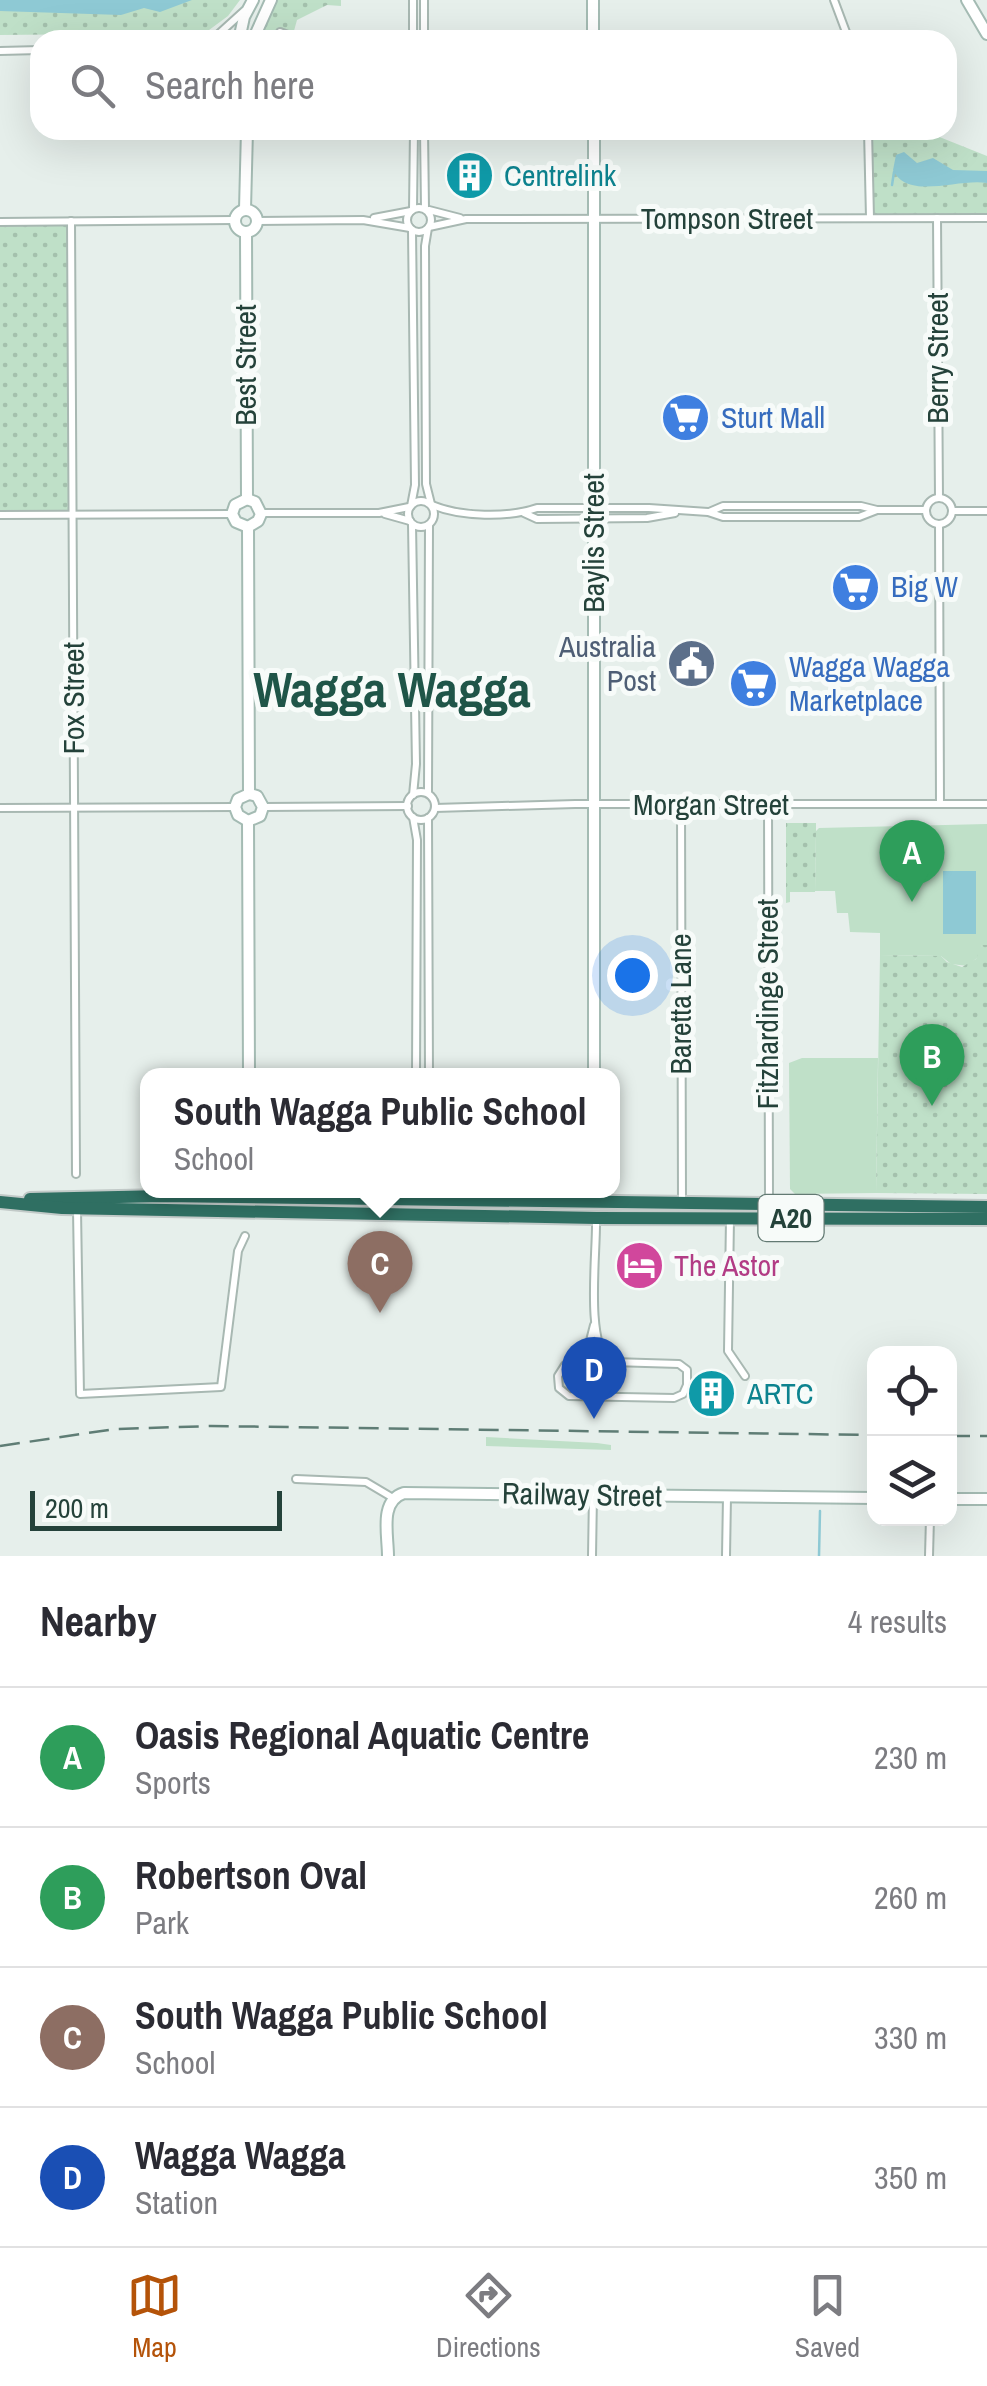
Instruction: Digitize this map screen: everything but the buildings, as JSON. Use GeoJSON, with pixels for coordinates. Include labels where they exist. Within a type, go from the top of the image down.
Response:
{"type":"FeatureCollection","features":[{"type":"Feature","properties":{"kind":"highway","name":"A20"},"geometry":{"type":"LineString","coordinates":[[0,1202],[336,1198]]}},
{"type":"Feature","properties":{"kind":"highway","name":"A20"},"geometry":{"type":"LineString","coordinates":[[466,1198],[596,1204],[730,1218],[987,1219]]}},
{"type":"Feature","properties":{"kind":"highway","name":"A20"},"geometry":{"type":"LineString","coordinates":[[250,1200],[987,1207]]}},
{"type":"Feature","properties":{"kind":"highway"},"geometry":{"type":"LineString","coordinates":[[769,1203],[769,1218]]}},
{"type":"Feature","properties":{"kind":"street"},"geometry":{"type":"LineString","coordinates":[[257,30],[271,0]]}},
{"type":"Feature","properties":{"kind":"street"},"geometry":{"type":"LineString","coordinates":[[413,0],[413,30]]}},
{"type":"Feature","properties":{"kind":"street"},"geometry":{"type":"LineString","coordinates":[[424,0],[424,30]]}},
{"type":"Feature","properties":{"kind":"street"},"geometry":{"type":"LineString","coordinates":[[593,0],[594,30]]}},
{"type":"Feature","properties":{"kind":"street"},"geometry":{"type":"LineString","coordinates":[[834,0],[846,30]]}},
{"type":"Feature","properties":{"kind":"street"},"geometry":{"type":"LineString","coordinates":[[967,0],[987,34]]}},
{"type":"Feature","properties":{"kind":"street"},"geometry":{"type":"LineString","coordinates":[[226,30],[252,1]]}},
{"type":"Feature","properties":{"kind":"street"},"geometry":{"type":"LineString","coordinates":[[242,30],[252,1]]}},
{"type":"Feature","properties":{"kind":"street"},"geometry":{"type":"LineString","coordinates":[[0,51],[30,50]]}},
{"type":"Feature","properties":{"kind":"street"},"geometry":{"type":"LineString","coordinates":[[245,209],[247,140]]}},
{"type":"Feature","properties":{"kind":"street","name":"Baylis Street"},"geometry":{"type":"LineString","coordinates":[[594,140],[594,1068]]}},
{"type":"Feature","properties":{"kind":"street"},"geometry":{"type":"LineString","coordinates":[[868,140],[870,218]]}},
{"type":"Feature","properties":{"kind":"street"},"geometry":{"type":"LineString","coordinates":[[419,142],[426,209],[432,220],[425,298],[426,484],[435,514],[430,525],[426,632],[428,793],[435,808],[428,818],[429,1068]]}},
{"type":"Feature","properties":{"kind":"street"},"geometry":{"type":"LineString","coordinates":[[416,1068],[416,880],[413,817],[408,806],[413,795],[416,726],[410,506],[415,485],[414,298],[411,229],[407,221],[412,210],[419,142]]}},
{"type":"Feature","properties":{"kind":"street"},"geometry":{"type":"LineString","coordinates":[[245,209],[252,211],[257,221],[246,232],[236,227],[234,220],[245,209]]}},
{"type":"Feature","properties":{"kind":"street"},"geometry":{"type":"LineString","coordinates":[[257,221],[363,220],[426,209]]}},
{"type":"Feature","properties":{"kind":"street","name":"Tompson Street"},"geometry":{"type":"LineString","coordinates":[[426,209],[466,220]]}},
{"type":"Feature","properties":{"kind":"street","name":"Berry Street"},"geometry":{"type":"LineString","coordinates":[[938,218],[940,498]]}},
{"type":"Feature","properties":{"kind":"street","name":"Tompson Street"},"geometry":{"type":"LineString","coordinates":[[429,228],[466,220],[987,218]]}},
{"type":"Feature","properties":{"kind":"street"},"geometry":{"type":"LineString","coordinates":[[0,222],[234,220]]}},
{"type":"Feature","properties":{"kind":"street"},"geometry":{"type":"LineString","coordinates":[[363,220],[420,232],[429,228]]}},
{"type":"Feature","properties":{"kind":"street","name":"Fox Street"},"geometry":{"type":"LineString","coordinates":[[71,221],[76,1174]]}},
{"type":"Feature","properties":{"kind":"street","name":"Best Street"},"geometry":{"type":"LineString","coordinates":[[246,232],[247,499]]}},
{"type":"Feature","properties":{"kind":"street"},"geometry":{"type":"LineString","coordinates":[[414,298],[425,298]]}},
{"type":"Feature","properties":{"kind":"street"},"geometry":{"type":"LineString","coordinates":[[414,340],[425,340]]}},
{"type":"Feature","properties":{"kind":"street"},"geometry":{"type":"LineString","coordinates":[[414,393],[426,393]]}},
{"type":"Feature","properties":{"kind":"street"},"geometry":{"type":"LineString","coordinates":[[414,435],[426,435]]}},
{"type":"Feature","properties":{"kind":"street"},"geometry":{"type":"LineString","coordinates":[[940,498],[947,501],[952,511],[950,519],[939,524],[928,518],[926,510],[932,500],[940,498]]}},
{"type":"Feature","properties":{"kind":"street"},"geometry":{"type":"LineString","coordinates":[[247,499],[258,505],[261,514],[256,524],[248,528],[236,522],[232,514],[235,505],[247,499]]}},
{"type":"Feature","properties":{"kind":"street"},"geometry":{"type":"LineString","coordinates":[[261,514],[378,513],[424,501],[461,513],[524,512],[537,508],[594,513],[649,508],[708,512],[722,506],[926,510]]}},
{"type":"Feature","properties":{"kind":"street"},"geometry":{"type":"LineString","coordinates":[[952,511],[987,511]]}},
{"type":"Feature","properties":{"kind":"street"},"geometry":{"type":"LineString","coordinates":[[378,513],[422,528],[461,513]]}},
{"type":"Feature","properties":{"kind":"street"},"geometry":{"type":"LineString","coordinates":[[0,514],[232,514]]}},
{"type":"Feature","properties":{"kind":"street"},"geometry":{"type":"LineString","coordinates":[[939,524],[940,804]]}},
{"type":"Feature","properties":{"kind":"street"},"geometry":{"type":"LineString","coordinates":[[248,528],[249,794]]}},
{"type":"Feature","properties":{"kind":"street"},"geometry":{"type":"LineString","coordinates":[[415,588],[427,588]]}},
{"type":"Feature","properties":{"kind":"street"},"geometry":{"type":"LineString","coordinates":[[415,632],[426,632]]}},
{"type":"Feature","properties":{"kind":"street"},"geometry":{"type":"LineString","coordinates":[[416,684],[426,684]]}},
{"type":"Feature","properties":{"kind":"street"},"geometry":{"type":"LineString","coordinates":[[416,726],[426,726]]}},
{"type":"Feature","properties":{"kind":"street"},"geometry":{"type":"LineString","coordinates":[[413,795],[428,793]]}},
{"type":"Feature","properties":{"kind":"street"},"geometry":{"type":"LineString","coordinates":[[249,794],[260,799],[262,808],[260,816],[248,821],[235,808],[238,799],[249,794]]}},
{"type":"Feature","properties":{"kind":"street","name":"Morgan Street"},"geometry":{"type":"LineString","coordinates":[[435,808],[987,804]]}},
{"type":"Feature","properties":{"kind":"street","name":"Baretta Lane"},"geometry":{"type":"LineString","coordinates":[[681,805],[682,1204]]}},
{"type":"Feature","properties":{"kind":"street","name":"Fitzhardinge Street"},"geometry":{"type":"LineString","coordinates":[[768,805],[769,1203]]}},
{"type":"Feature","properties":{"kind":"street"},"geometry":{"type":"LineString","coordinates":[[262,808],[408,806]]}},
{"type":"Feature","properties":{"kind":"street"},"geometry":{"type":"LineString","coordinates":[[0,808],[235,808]]}},
{"type":"Feature","properties":{"kind":"street"},"geometry":{"type":"LineString","coordinates":[[413,817],[428,818]]}},
{"type":"Feature","properties":{"kind":"street"},"geometry":{"type":"LineString","coordinates":[[248,821],[249,1068]]}},
{"type":"Feature","properties":{"kind":"street"},"geometry":{"type":"LineString","coordinates":[[416,880],[427,879]]}},
{"type":"Feature","properties":{"kind":"street"},"geometry":{"type":"LineString","coordinates":[[416,928],[428,928]]}},
{"type":"Feature","properties":{"kind":"street"},"geometry":{"type":"LineString","coordinates":[[416,981],[428,981]]}},
{"type":"Feature","properties":{"kind":"street"},"geometry":{"type":"LineString","coordinates":[[416,1028],[429,1029]]}},
{"type":"Feature","properties":{"kind":"street"},"geometry":{"type":"LineString","coordinates":[[76,1202],[80,1394],[221,1387],[238,1251],[245,1236]]}},
{"type":"Feature","properties":{"kind":"street"},"geometry":{"type":"LineString","coordinates":[[596,1204],[595,1322],[601,1351],[609,1362]]}},
{"type":"Feature","properties":{"kind":"street"},"geometry":{"type":"LineString","coordinates":[[730,1218],[728,1350],[746,1376]]}},
{"type":"Feature","properties":{"kind":"street"},"geometry":{"type":"LineString","coordinates":[[584,1362],[595,1322]]}},
{"type":"Feature","properties":{"kind":"street"},"geometry":{"type":"LineString","coordinates":[[609,1362],[679,1364],[687,1370],[687,1387],[674,1398],[565,1395],[558,1384],[560,1371],[569,1363],[609,1362]]}},
{"type":"Feature","properties":{"kind":"street","name":"Railway Street"},"geometry":{"type":"LineString","coordinates":[[296,1479],[366,1482],[393,1498],[410,1492],[867,1498]]}},
{"type":"Feature","properties":{"kind":"street"},"geometry":{"type":"LineString","coordinates":[[592,1556],[593,1495]]}},
{"type":"Feature","properties":{"kind":"street"},"geometry":{"type":"LineString","coordinates":[[726,1556],[727,1496]]}},
{"type":"Feature","properties":{"kind":"street"},"geometry":{"type":"LineString","coordinates":[[388,1556],[388,1508],[393,1498]]}},
{"type":"Feature","properties":{"kind":"street"},"geometry":{"type":"LineString","coordinates":[[957,1499],[987,1499]]}},
{"type":"Feature","properties":{"kind":"street"},"geometry":{"type":"LineString","coordinates":[[929,1556],[930,1526]]}},
{"type":"Feature","properties":{"kind":"green space"},"geometry":{"type":"Polygon","coordinates":[[[0,0],[240,0],[228,16],[209,30],[30,30],[30,35],[0,35],[0,0]]]}},
{"type":"Feature","properties":{"kind":"green space"},"geometry":{"type":"Polygon","coordinates":[[[272,0],[341,0],[341,6],[327,5],[297,20],[294,30],[258,30],[272,0]]]}},
{"type":"Feature","properties":{"kind":"green space"},"geometry":{"type":"Polygon","coordinates":[[[869,140],[947,140],[987,156],[987,218],[870,218],[869,140]]]}},
{"type":"Feature","properties":{"kind":"green space"},"geometry":{"type":"Polygon","coordinates":[[[71,221],[73,514],[0,515],[0,222],[71,221]]]}},
{"type":"Feature","properties":{"kind":"green space"},"geometry":{"type":"Polygon","coordinates":[[[786,823],[816,823],[816,831],[815,892],[790,892],[790,902],[786,903],[786,823]]]}},
{"type":"Feature","properties":{"kind":"green space"},"geometry":{"type":"Polygon","coordinates":[[[987,824],[987,945],[982,945],[980,955],[968,966],[951,964],[941,956],[880,955],[880,933],[850,932],[848,913],[837,913],[835,891],[815,891],[819,828],[987,824]]]}},
{"type":"Feature","properties":{"kind":"green space"},"geometry":{"type":"Polygon","coordinates":[[[982,945],[987,945],[987,1194],[876,1193],[880,955],[941,956],[962,967],[976,959],[982,945]]]}},
{"type":"Feature","properties":{"kind":"green space"},"geometry":{"type":"Polygon","coordinates":[[[802,1058],[878,1058],[876,1193],[795,1194],[790,1189],[789,1063],[802,1058]]]}},
{"type":"Feature","properties":{"kind":"green space"},"geometry":{"type":"Polygon","coordinates":[[[486,1437],[597,1443],[611,1445],[611,1450],[486,1446],[486,1437]]]}},
{"type":"Feature","properties":{"kind":"water"},"geometry":{"type":"Polygon","coordinates":[[[0,0],[192,0],[160,12],[144,8],[121,15],[0,11],[0,0]]]}},
{"type":"Feature","properties":{"kind":"water"},"geometry":{"type":"Polygon","coordinates":[[[904,152],[917,163],[933,158],[953,170],[987,171],[987,183],[910,184],[893,170],[896,155],[904,152]]]}},
{"type":"Feature","properties":{"kind":"water"},"geometry":{"type":"Polygon","coordinates":[[[943,871],[976,871],[976,934],[943,934],[943,871]]]}},
{"type":"Feature","properties":{"kind":"waterway"},"geometry":{"type":"LineString","coordinates":[[892,185],[894,172]]}},
{"type":"Feature","properties":{"kind":"waterway"},"geometry":{"type":"LineString","coordinates":[[819,1556],[820,1511]]}},
{"type":"Feature","properties":{"kind":"railway"},"geometry":{"type":"LineString","coordinates":[[0,1446],[115,1429],[211,1426],[867,1435]]}},
{"type":"Feature","properties":{"kind":"railway"},"geometry":{"type":"LineString","coordinates":[[957,1436],[987,1436]]}},
{"type":"Feature","properties":{"kind":"place","name":"Centrelink"},"geometry":{"type":"Point","coordinates":[469,176]}},
{"type":"Feature","properties":{"kind":"place","name":"Sturt Mall"},"geometry":{"type":"Point","coordinates":[686,418]}},
{"type":"Feature","properties":{"kind":"place","name":"Big W"},"geometry":{"type":"Point","coordinates":[856,587]}},
{"type":"Feature","properties":{"kind":"place","name":"Australia Post"},"geometry":{"type":"Point","coordinates":[691,664]}},
{"type":"Feature","properties":{"kind":"place","name":"Wagga Wagga Marketplace"},"geometry":{"type":"Point","coordinates":[754,684]}},
{"type":"Feature","properties":{"kind":"place","name":"Oasis Regional Aquatic Centre"},"geometry":{"type":"Point","coordinates":[912,902]}},
{"type":"Feature","properties":{"kind":"place","name":"Robertson Oval"},"geometry":{"type":"Point","coordinates":[932,1106]}},
{"type":"Feature","properties":{"kind":"place","name":"The Astor"},"geometry":{"type":"Point","coordinates":[639,1266]}},
{"type":"Feature","properties":{"kind":"place","name":"South Wagga Public School"},"geometry":{"type":"Point","coordinates":[380,1313]}},
{"type":"Feature","properties":{"kind":"place","name":"ARTC"},"geometry":{"type":"Point","coordinates":[712,1394]}},
{"type":"Feature","properties":{"kind":"place","name":"Wagga Wagga"},"geometry":{"type":"Point","coordinates":[594,1419]}},
{"type":"Feature","properties":{"kind":"district","name":"Wagga Wagga"},"geometry":{"type":"Point","coordinates":[392,689]}}]}
